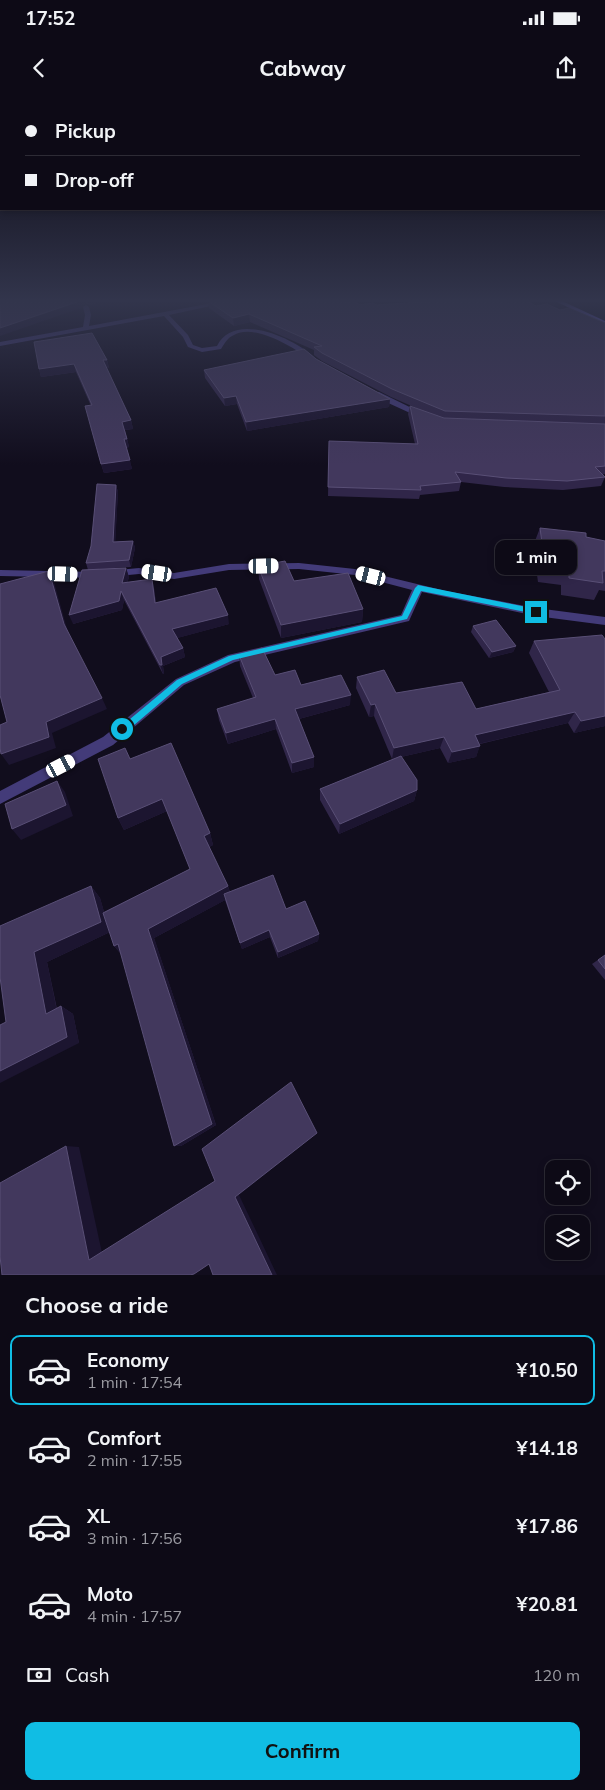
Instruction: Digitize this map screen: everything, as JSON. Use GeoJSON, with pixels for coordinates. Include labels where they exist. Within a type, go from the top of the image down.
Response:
{"type":"FeatureCollection","features":[{"type":"Feature","properties":{"kind":"lane"},"geometry":{"type":"LineString","coordinates":[[309,356],[319,364]]}},
{"type":"Feature","properties":{"kind":"lane"},"geometry":{"type":"LineString","coordinates":[[372,392],[387,401],[434,420]]}},
{"type":"Feature","properties":{"kind":"lane"},"geometry":{"type":"LineString","coordinates":[[0,573],[97,575],[140,571],[174,576],[229,567],[299,566],[355,572],[418,588],[536,612],[605,621]]}},
{"type":"Feature","properties":{"kind":"lane"},"geometry":{"type":"LineString","coordinates":[[0,798],[108,741],[180,682],[232,658],[405,618],[418,588]]}},
{"type":"Feature","properties":{"kind":"building"},"geometry":{"type":"Polygon","coordinates":[[[37,356],[105,356],[107,360],[103,360],[131,420],[122,422],[127,439],[124,439],[130,460],[101,464],[85,406],[92,405],[74,364],[39,369],[37,356]]]}},
{"type":"Feature","properties":{"kind":"building"},"geometry":{"type":"Polygon","coordinates":[[[271,356],[312,356],[390,399],[246,422],[236,396],[224,398],[204,370],[271,356]]]}},
{"type":"Feature","properties":{"kind":"building"},"geometry":{"type":"Polygon","coordinates":[[[328,356],[605,356],[605,416],[445,411],[392,389],[328,356]]]}},
{"type":"Feature","properties":{"kind":"building"},"geometry":{"type":"Polygon","coordinates":[[[410,406],[444,418],[605,424],[605,466],[595,467],[605,477],[567,481],[506,478],[455,472],[461,482],[420,486],[421,490],[328,487],[329,441],[418,444],[410,406]]]}},
{"type":"Feature","properties":{"kind":"building"},"geometry":{"type":"Polygon","coordinates":[[[97,484],[116,485],[113,542],[133,541],[129,560],[86,563],[91,546],[97,484]]]}},
{"type":"Feature","properties":{"kind":"building"},"geometry":{"type":"Polygon","coordinates":[[[540,528],[586,533],[586,537],[605,541],[605,571],[602,571],[603,583],[569,578],[569,567],[545,565],[540,528]]]}},
{"type":"Feature","properties":{"kind":"building"},"geometry":{"type":"Polygon","coordinates":[[[285,561],[294,581],[348,573],[363,609],[281,625],[258,566],[285,561]]]}},
{"type":"Feature","properties":{"kind":"building"},"geometry":{"type":"Polygon","coordinates":[[[126,568],[122,583],[152,579],[155,603],[216,588],[228,615],[172,629],[183,648],[161,657],[162,665],[160,665],[121,591],[119,601],[69,615],[82,570],[126,568]]]}},
{"type":"Feature","properties":{"kind":"building"},"geometry":{"type":"Polygon","coordinates":[[[49,571],[64,624],[102,698],[46,722],[49,737],[1,754],[0,725],[7,722],[0,695],[0,584],[49,571]]]}},
{"type":"Feature","properties":{"kind":"building"},"geometry":{"type":"Polygon","coordinates":[[[496,620],[516,646],[492,652],[473,626],[496,620]]]}},
{"type":"Feature","properties":{"kind":"building"},"geometry":{"type":"Polygon","coordinates":[[[602,635],[605,639],[605,716],[581,721],[575,712],[475,735],[480,746],[452,752],[444,737],[394,748],[375,704],[371,705],[357,677],[384,670],[396,693],[462,682],[476,709],[560,690],[534,641],[602,635]]]}},
{"type":"Feature","properties":{"kind":"building"},"geometry":{"type":"Polygon","coordinates":[[[262,648],[275,675],[295,670],[301,685],[341,675],[351,695],[295,709],[314,757],[292,763],[275,719],[226,733],[217,709],[256,697],[239,655],[262,648]]]}},
{"type":"Feature","properties":{"kind":"building"},"geometry":{"type":"Polygon","coordinates":[[[171,743],[210,833],[204,836],[228,886],[148,929],[212,1124],[174,1146],[118,944],[114,946],[103,913],[190,869],[162,799],[118,818],[98,759],[125,748],[130,759],[171,743]]]}},
{"type":"Feature","properties":{"kind":"building"},"geometry":{"type":"Polygon","coordinates":[[[401,756],[417,780],[417,790],[340,824],[320,789],[401,756]]]}},
{"type":"Feature","properties":{"kind":"building"},"geometry":{"type":"Polygon","coordinates":[[[57,781],[66,805],[12,829],[5,804],[57,781]]]}},
{"type":"Feature","properties":{"kind":"building"},"geometry":{"type":"Polygon","coordinates":[[[273,875],[286,909],[305,901],[319,934],[278,952],[269,930],[240,943],[224,894],[273,875]]]}},
{"type":"Feature","properties":{"kind":"building"},"geometry":{"type":"Polygon","coordinates":[[[91,886],[101,922],[34,952],[46,1014],[61,1006],[67,1037],[0,1071],[0,1025],[6,1022],[0,977],[0,926],[91,886]]]}},
{"type":"Feature","properties":{"kind":"building"},"geometry":{"type":"Polygon","coordinates":[[[605,955],[605,969],[598,960],[605,955]]]}},
{"type":"Feature","properties":{"kind":"building"},"geometry":{"type":"Polygon","coordinates":[[[291,1082],[317,1133],[235,1197],[272,1275],[213,1275],[209,1264],[190,1275],[2,1275],[0,1256],[0,1183],[66,1146],[89,1260],[215,1181],[202,1149],[291,1082]]]}},
{"type":"Feature","properties":{"kind":"route"},"geometry":{"type":"LineString","coordinates":[[122,729],[180,682],[232,658],[405,618],[418,588],[536,612]]}}]}
